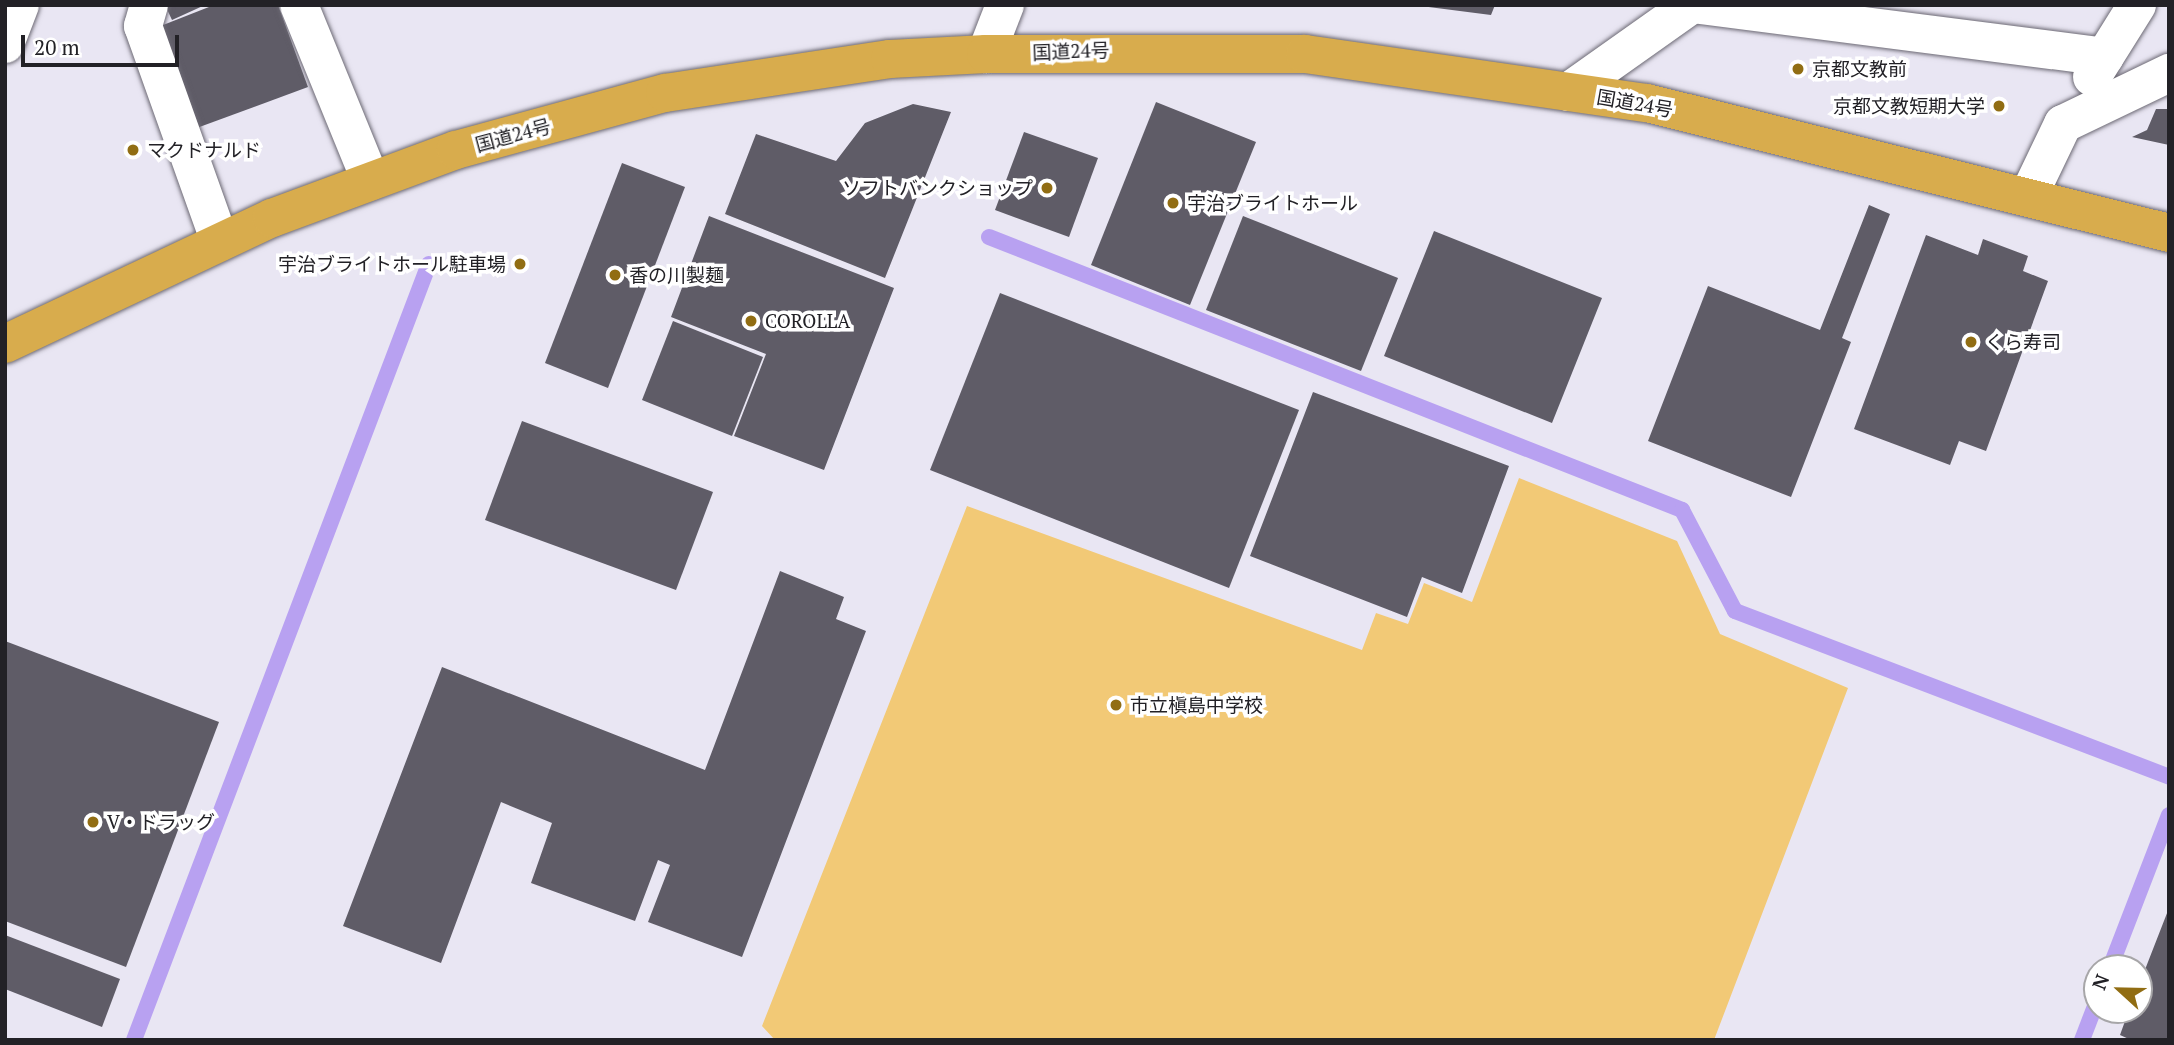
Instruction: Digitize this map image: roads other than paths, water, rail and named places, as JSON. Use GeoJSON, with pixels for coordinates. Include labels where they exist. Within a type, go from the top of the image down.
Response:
{"type":"FeatureCollection","features":[{"type":"Feature","properties":{"kind":"highway","name":"国道24号"},"geometry":{"type":"LineString","coordinates":[[5,344],[220,242],[456,150],[665,93],[890,60],[986,54],[1305,54],[1647,103],[2169,233]]}},
{"type":"Feature","properties":{"kind":"street"},"geometry":{"type":"LineString","coordinates":[[5,44],[20,5]]}},
{"type":"Feature","properties":{"kind":"street"},"geometry":{"type":"LineString","coordinates":[[149,5],[143,26],[220,242]]}},
{"type":"Feature","properties":{"kind":"street"},"geometry":{"type":"LineString","coordinates":[[299,5],[371,181]]}},
{"type":"Feature","properties":{"kind":"street"},"geometry":{"type":"LineString","coordinates":[[986,54],[1006,5]]}},
{"type":"Feature","properties":{"kind":"street"},"geometry":{"type":"LineString","coordinates":[[1568,92],[1691,5]]}},
{"type":"Feature","properties":{"kind":"street"},"geometry":{"type":"LineString","coordinates":[[1700,5],[2105,57]]}},
{"type":"Feature","properties":{"kind":"street"},"geometry":{"type":"LineString","coordinates":[[2028,197],[2063,124],[2137,5]]}},
{"type":"Feature","properties":{"kind":"street"},"geometry":{"type":"LineString","coordinates":[[2063,124],[2169,73]]}},
{"type":"Feature","properties":{"kind":"waterway"},"geometry":{"type":"LineString","coordinates":[[989,237],[1682,510],[1735,611],[2169,777]]}},
{"type":"Feature","properties":{"kind":"waterway"},"geometry":{"type":"LineString","coordinates":[[134,1040],[429,264]]}},
{"type":"Feature","properties":{"kind":"waterway"},"geometry":{"type":"LineString","coordinates":[[2115,954],[2169,815]]}},
{"type":"Feature","properties":{"kind":"waterway"},"geometry":{"type":"LineString","coordinates":[[2082,1040],[2088,1024]]}},
{"type":"Feature","properties":{"kind":"place","name":"京都文教前"},"geometry":{"type":"Point","coordinates":[1798,69]}},
{"type":"Feature","properties":{"kind":"place","name":"京都文教短期大学"},"geometry":{"type":"Point","coordinates":[1999,106]}},
{"type":"Feature","properties":{"kind":"place","name":"マクドナルド"},"geometry":{"type":"Point","coordinates":[133,150]}},
{"type":"Feature","properties":{"kind":"place","name":"ソフトバンクショップ"},"geometry":{"type":"Point","coordinates":[1047,188]}},
{"type":"Feature","properties":{"kind":"place","name":"宇治ブライトホール"},"geometry":{"type":"Point","coordinates":[1173,203]}},
{"type":"Feature","properties":{"kind":"place","name":"宇治ブライトホール駐車場"},"geometry":{"type":"Point","coordinates":[520,264]}},
{"type":"Feature","properties":{"kind":"place","name":"香の川製麺"},"geometry":{"type":"Point","coordinates":[615,275]}},
{"type":"Feature","properties":{"kind":"place","name":"COROLLA"},"geometry":{"type":"Point","coordinates":[751,321]}},
{"type":"Feature","properties":{"kind":"place","name":"くら寿司"},"geometry":{"type":"Point","coordinates":[1971,342]}},
{"type":"Feature","properties":{"kind":"place","name":"市立槇島中学校"},"geometry":{"type":"Point","coordinates":[1116,705]}},
{"type":"Feature","properties":{"kind":"place","name":"V・ドラッグ"},"geometry":{"type":"Point","coordinates":[93,822]}}]}
